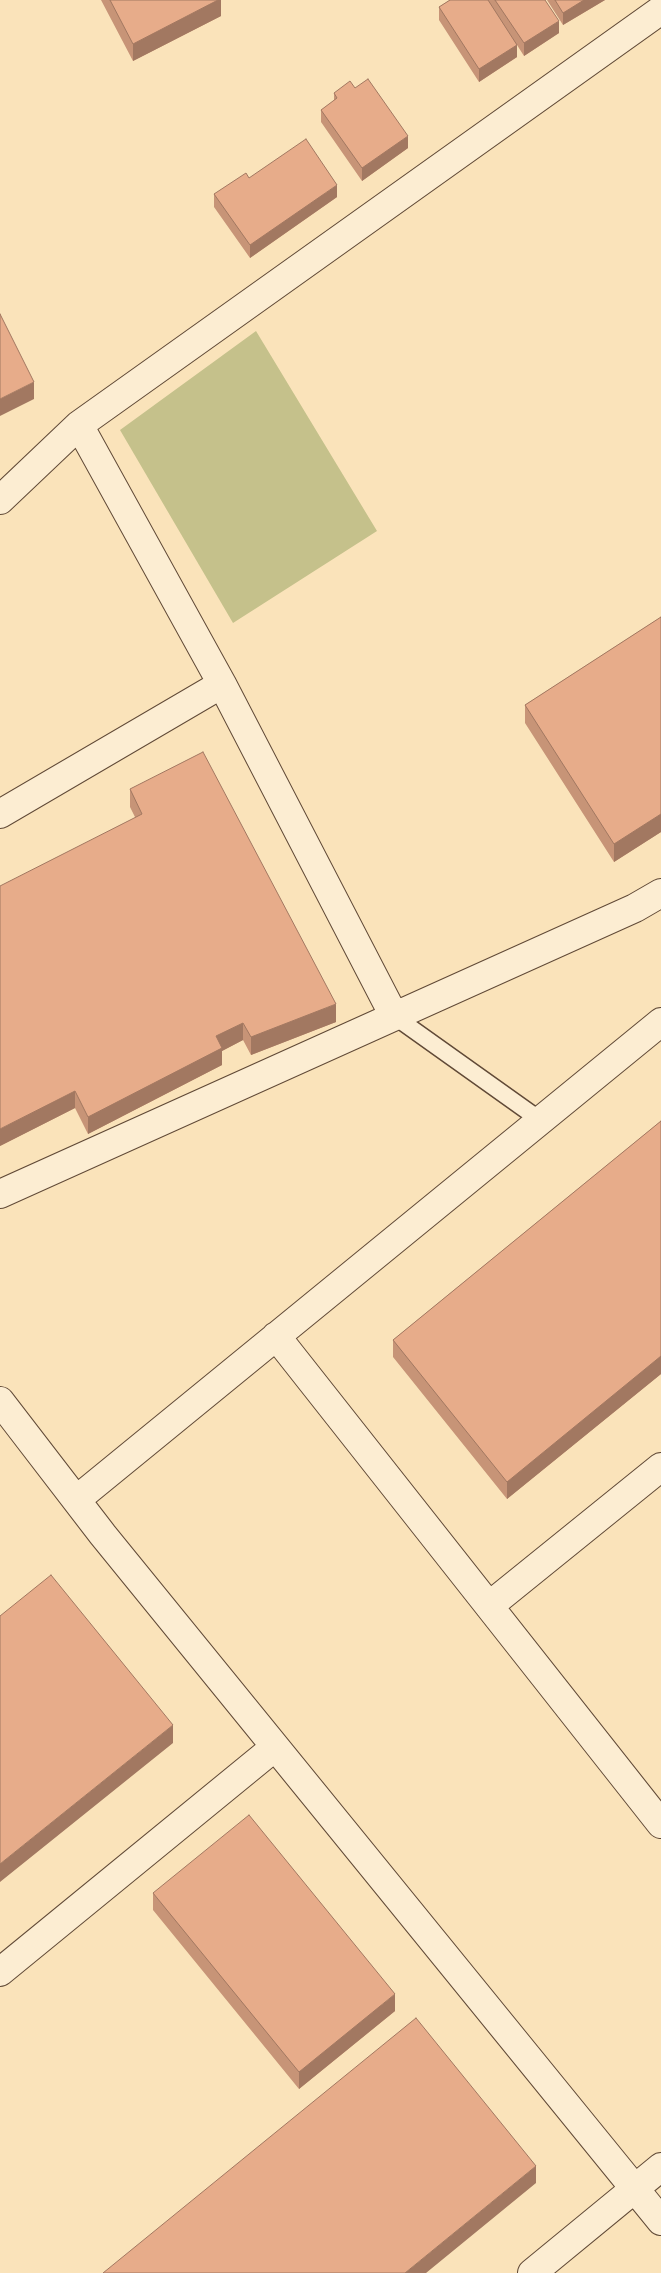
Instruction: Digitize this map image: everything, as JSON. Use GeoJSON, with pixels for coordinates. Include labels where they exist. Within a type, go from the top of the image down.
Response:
{"type":"FeatureCollection","features":[{"type":"Feature","properties":{"kind":"street"},"geometry":{"type":"LineString","coordinates":[[0,500],[79,425],[661,10]]}},
{"type":"Feature","properties":{"kind":"street"},"geometry":{"type":"LineString","coordinates":[[79,425],[222,684],[394,1016]]}},
{"type":"Feature","properties":{"kind":"street"},"geometry":{"type":"LineString","coordinates":[[0,814],[222,684]]}},
{"type":"Feature","properties":{"kind":"street"},"geometry":{"type":"LineString","coordinates":[[0,1194],[636,908],[657,903]]}},
{"type":"Feature","properties":{"kind":"street"},"geometry":{"type":"LineString","coordinates":[[76,1500],[661,1022]]}},
{"type":"Feature","properties":{"kind":"street"},"geometry":{"type":"LineString","coordinates":[[276,1336],[661,1824]]}},
{"type":"Feature","properties":{"kind":"street"},"geometry":{"type":"LineString","coordinates":[[0,1401],[76,1500],[275,1747],[661,2221]]}},
{"type":"Feature","properties":{"kind":"street"},"geometry":{"type":"LineString","coordinates":[[489,1606],[661,1467]]}},
{"type":"Feature","properties":{"kind":"street"},"geometry":{"type":"LineString","coordinates":[[0,1972],[275,1747]]}},
{"type":"Feature","properties":{"kind":"street"},"geometry":{"type":"LineString","coordinates":[[532,2273],[661,2167]]}},
{"type":"Feature","properties":{"kind":"lane"},"geometry":{"type":"LineString","coordinates":[[394,1016],[540,1120]]}},
{"type":"Feature","properties":{"kind":"shaded area"},"geometry":{"type":"Polygon","coordinates":[[[256,331],[377,531],[233,623],[120,430],[256,331]]]}},
{"type":"Feature","properties":{"kind":"building"},"geometry":{"type":"Polygon","coordinates":[[[110,0],[218,0],[133,44],[110,0]]]}},
{"type":"Feature","properties":{"kind":"building"},"geometry":{"type":"Polygon","coordinates":[[[450,0],[488,0],[517,45],[479,69],[439,7],[450,0]]]}},
{"type":"Feature","properties":{"kind":"building"},"geometry":{"type":"Polygon","coordinates":[[[495,0],[545,0],[559,21],[524,43],[495,0]]]}},
{"type":"Feature","properties":{"kind":"building"},"geometry":{"type":"Polygon","coordinates":[[[555,0],[584,0],[563,13],[555,0]]]}},
{"type":"Feature","properties":{"kind":"building"},"geometry":{"type":"Polygon","coordinates":[[[368,79],[408,136],[362,168],[321,110],[337,98],[334,93],[350,81],[355,88],[368,79]]]}},
{"type":"Feature","properties":{"kind":"building"},"geometry":{"type":"Polygon","coordinates":[[[306,139],[337,185],[250,245],[214,194],[246,173],[249,178],[306,139]]]}},
{"type":"Feature","properties":{"kind":"building"},"geometry":{"type":"Polygon","coordinates":[[[0,314],[34,382],[0,399],[0,314]]]}},
{"type":"Feature","properties":{"kind":"building"},"geometry":{"type":"Polygon","coordinates":[[[661,617],[661,814],[614,844],[525,705],[661,617]]]}},
{"type":"Feature","properties":{"kind":"building"},"geometry":{"type":"Polygon","coordinates":[[[203,752],[336,1004],[251,1037],[243,1023],[216,1036],[222,1048],[88,1117],[75,1091],[0,1129],[0,886],[142,814],[130,789],[203,752]]]}},
{"type":"Feature","properties":{"kind":"building"},"geometry":{"type":"Polygon","coordinates":[[[661,1121],[661,1356],[507,1482],[393,1340],[661,1121]]]}},
{"type":"Feature","properties":{"kind":"building"},"geometry":{"type":"Polygon","coordinates":[[[51,1575],[173,1725],[0,1864],[0,1616],[51,1575]]]}},
{"type":"Feature","properties":{"kind":"building"},"geometry":{"type":"Polygon","coordinates":[[[249,1815],[395,1994],[299,2072],[153,1893],[249,1815]]]}},
{"type":"Feature","properties":{"kind":"building"},"geometry":{"type":"Polygon","coordinates":[[[416,2018],[536,2166],[405,2273],[103,2273],[416,2018]]]}}]}
